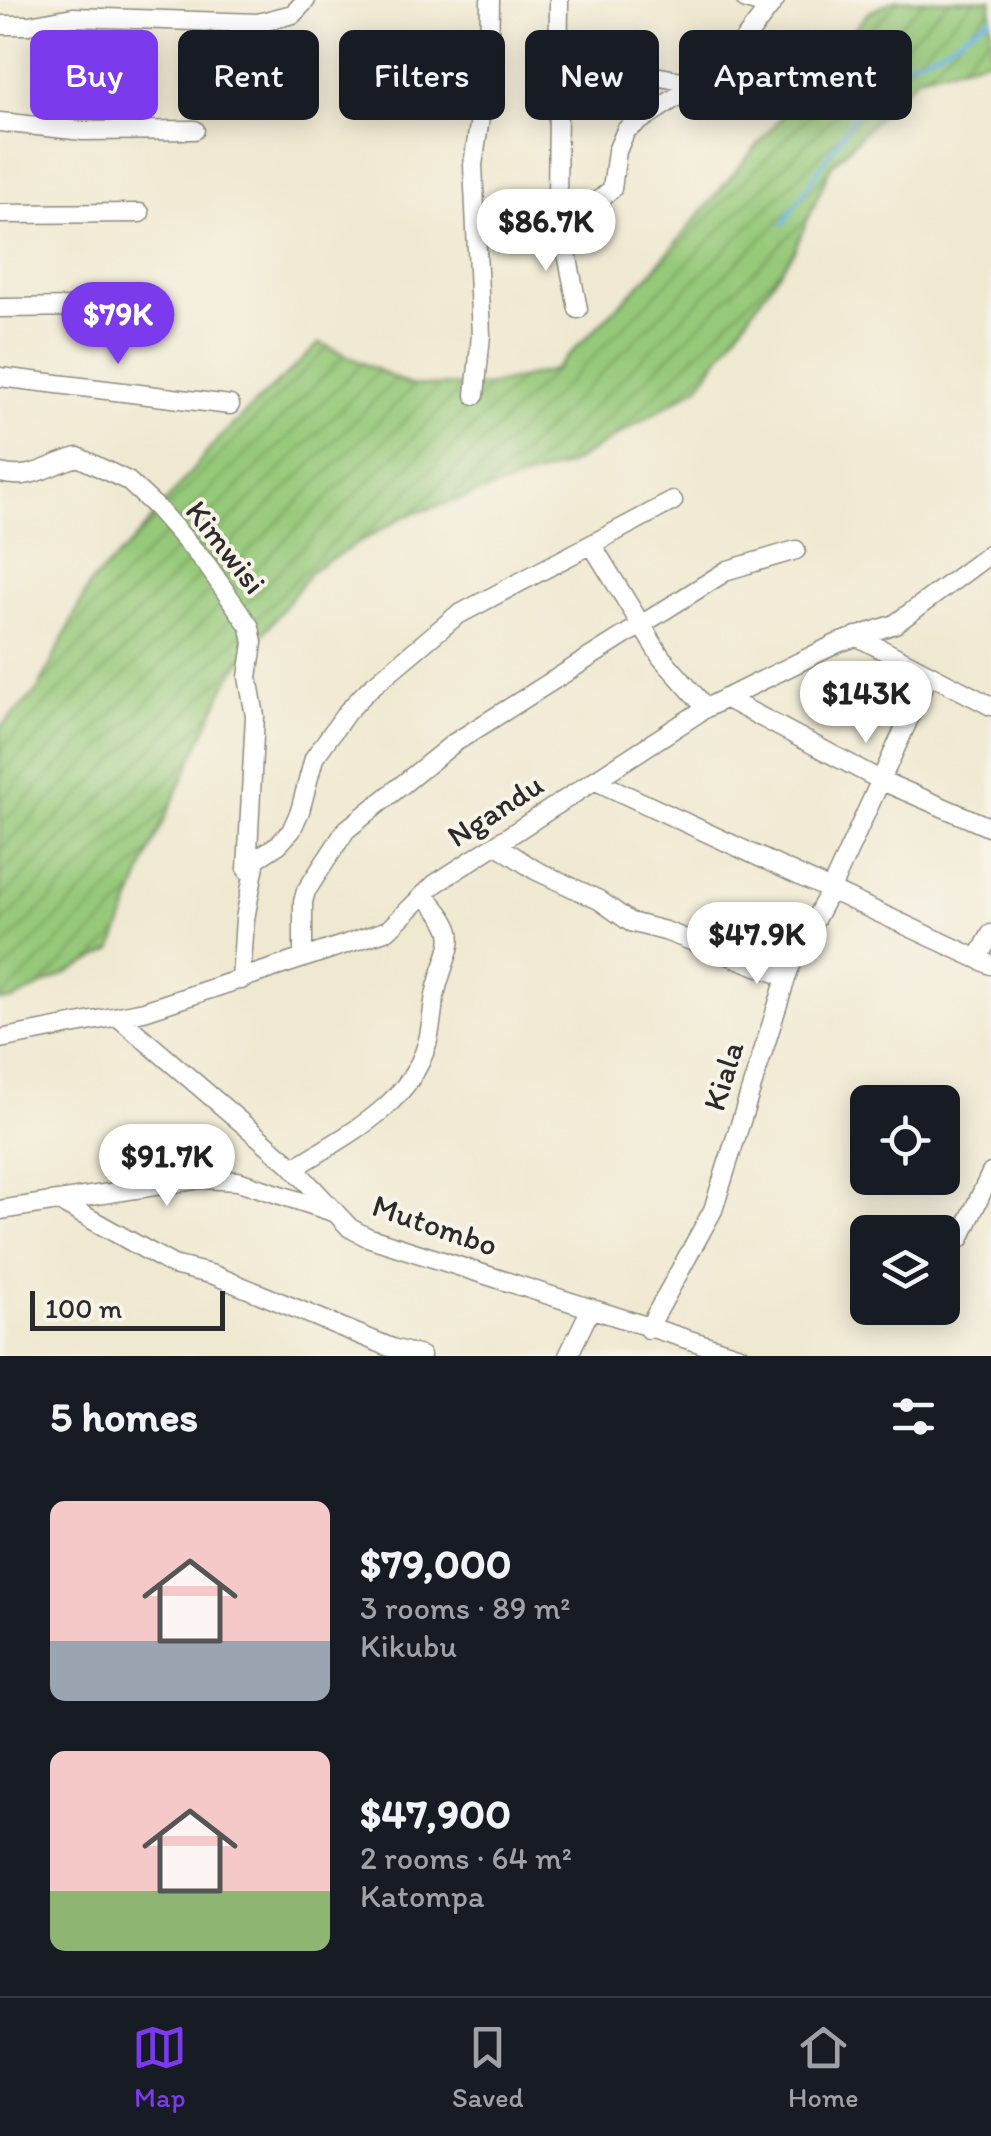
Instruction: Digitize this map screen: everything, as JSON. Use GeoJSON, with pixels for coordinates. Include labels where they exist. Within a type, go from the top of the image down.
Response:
{"type":"FeatureCollection","features":[{"type":"Feature","properties":{"kind":"street"},"geometry":{"type":"LineString","coordinates":[[0,25],[74,18],[237,24],[279,20],[306,0]]}},
{"type":"Feature","properties":{"kind":"street"},"geometry":{"type":"LineString","coordinates":[[474,395],[481,335],[473,165],[489,58],[490,0]]}},
{"type":"Feature","properties":{"kind":"street"},"geometry":{"type":"LineString","coordinates":[[558,30],[559,0]]}},
{"type":"Feature","properties":{"kind":"street"},"geometry":{"type":"LineString","coordinates":[[746,0],[772,4],[752,30]]}},
{"type":"Feature","properties":{"kind":"street"},"geometry":{"type":"LineString","coordinates":[[562,230],[612,189],[617,152],[626,130],[679,96]]}},
{"type":"Feature","properties":{"kind":"street"},"geometry":{"type":"LineString","coordinates":[[558,120],[557,203],[578,309]]}},
{"type":"Feature","properties":{"kind":"street"},"geometry":{"type":"LineString","coordinates":[[0,122],[83,131],[195,130]]}},
{"type":"Feature","properties":{"kind":"street"},"geometry":{"type":"LineString","coordinates":[[0,214],[140,214]]}},
{"type":"Feature","properties":{"kind":"street"},"geometry":{"type":"LineString","coordinates":[[0,308],[84,307]]}},
{"type":"Feature","properties":{"kind":"street"},"geometry":{"type":"LineString","coordinates":[[0,376],[230,405]]}},
{"type":"Feature","properties":{"kind":"street","name":"Kimwisi"},"geometry":{"type":"LineString","coordinates":[[0,473],[17,477],[35,475],[54,463],[78,456],[128,481],[207,566],[250,627],[253,643],[248,676],[255,716],[245,919]]}},
{"type":"Feature","properties":{"kind":"street"},"geometry":{"type":"LineString","coordinates":[[241,980],[245,919],[256,859],[279,844],[291,830],[314,758],[368,689],[447,622],[673,501]]}},
{"type":"Feature","properties":{"kind":"street"},"geometry":{"type":"LineString","coordinates":[[592,545],[661,658],[706,708]]}},
{"type":"Feature","properties":{"kind":"street"},"geometry":{"type":"LineString","coordinates":[[302,956],[306,891],[346,830],[454,742],[640,623],[728,570],[796,550]]}},
{"type":"Feature","properties":{"kind":"street","name":"Ngandu"},"geometry":{"type":"LineString","coordinates":[[0,1039],[118,1017],[388,930],[424,894],[706,708],[856,636],[894,624],[991,553]]}},
{"type":"Feature","properties":{"kind":"street"},"geometry":{"type":"LineString","coordinates":[[856,636],[991,706]]}},
{"type":"Feature","properties":{"kind":"street","name":"Kiala"},"geometry":{"type":"LineString","coordinates":[[648,1329],[713,1210],[786,977],[882,781],[929,674]]}},
{"type":"Feature","properties":{"kind":"street"},"geometry":{"type":"LineString","coordinates":[[724,698],[882,781],[991,828]]}},
{"type":"Feature","properties":{"kind":"street"},"geometry":{"type":"LineString","coordinates":[[596,780],[984,961],[991,934]]}},
{"type":"Feature","properties":{"kind":"street"},"geometry":{"type":"LineString","coordinates":[[497,845],[534,870],[599,900],[630,922],[665,930],[786,977]]}},
{"type":"Feature","properties":{"kind":"street"},"geometry":{"type":"LineString","coordinates":[[294,1168],[380,1112],[413,1075],[427,1045],[436,991],[452,941],[444,916],[424,894]]}},
{"type":"Feature","properties":{"kind":"street","name":"Mutombo"},"geometry":{"type":"LineString","coordinates":[[118,1017],[294,1168],[350,1228],[367,1237],[740,1356]]}},
{"type":"Feature","properties":{"kind":"street"},"geometry":{"type":"LineString","coordinates":[[960,1239],[991,1173]]}},
{"type":"Feature","properties":{"kind":"street"},"geometry":{"type":"LineString","coordinates":[[0,1210],[200,1179],[238,1180],[336,1213]]}},
{"type":"Feature","properties":{"kind":"street"},"geometry":{"type":"LineString","coordinates":[[62,1202],[173,1265],[214,1275],[420,1356]]}},
{"type":"Feature","properties":{"kind":"street"},"geometry":{"type":"LineString","coordinates":[[568,1356],[591,1308]]}},
{"type":"Feature","properties":{"kind":"green space"},"geometry":{"type":"Polygon","coordinates":[[[895,0],[991,0],[991,58],[918,76],[912,82],[912,30],[854,30],[868,13],[895,0]]]}},
{"type":"Feature","properties":{"kind":"green space"},"geometry":{"type":"Polygon","coordinates":[[[779,120],[875,120],[831,166],[794,251],[699,386],[570,464],[403,517],[312,570],[228,680],[151,849],[112,950],[13,1000],[0,1001],[0,728],[38,690],[90,584],[132,543],[219,438],[320,343],[409,385],[487,386],[554,370],[649,275],[779,120]]]}},
{"type":"Feature","properties":{"kind":"waterway"},"geometry":{"type":"LineString","coordinates":[[783,224],[876,83],[991,18]]}}]}
